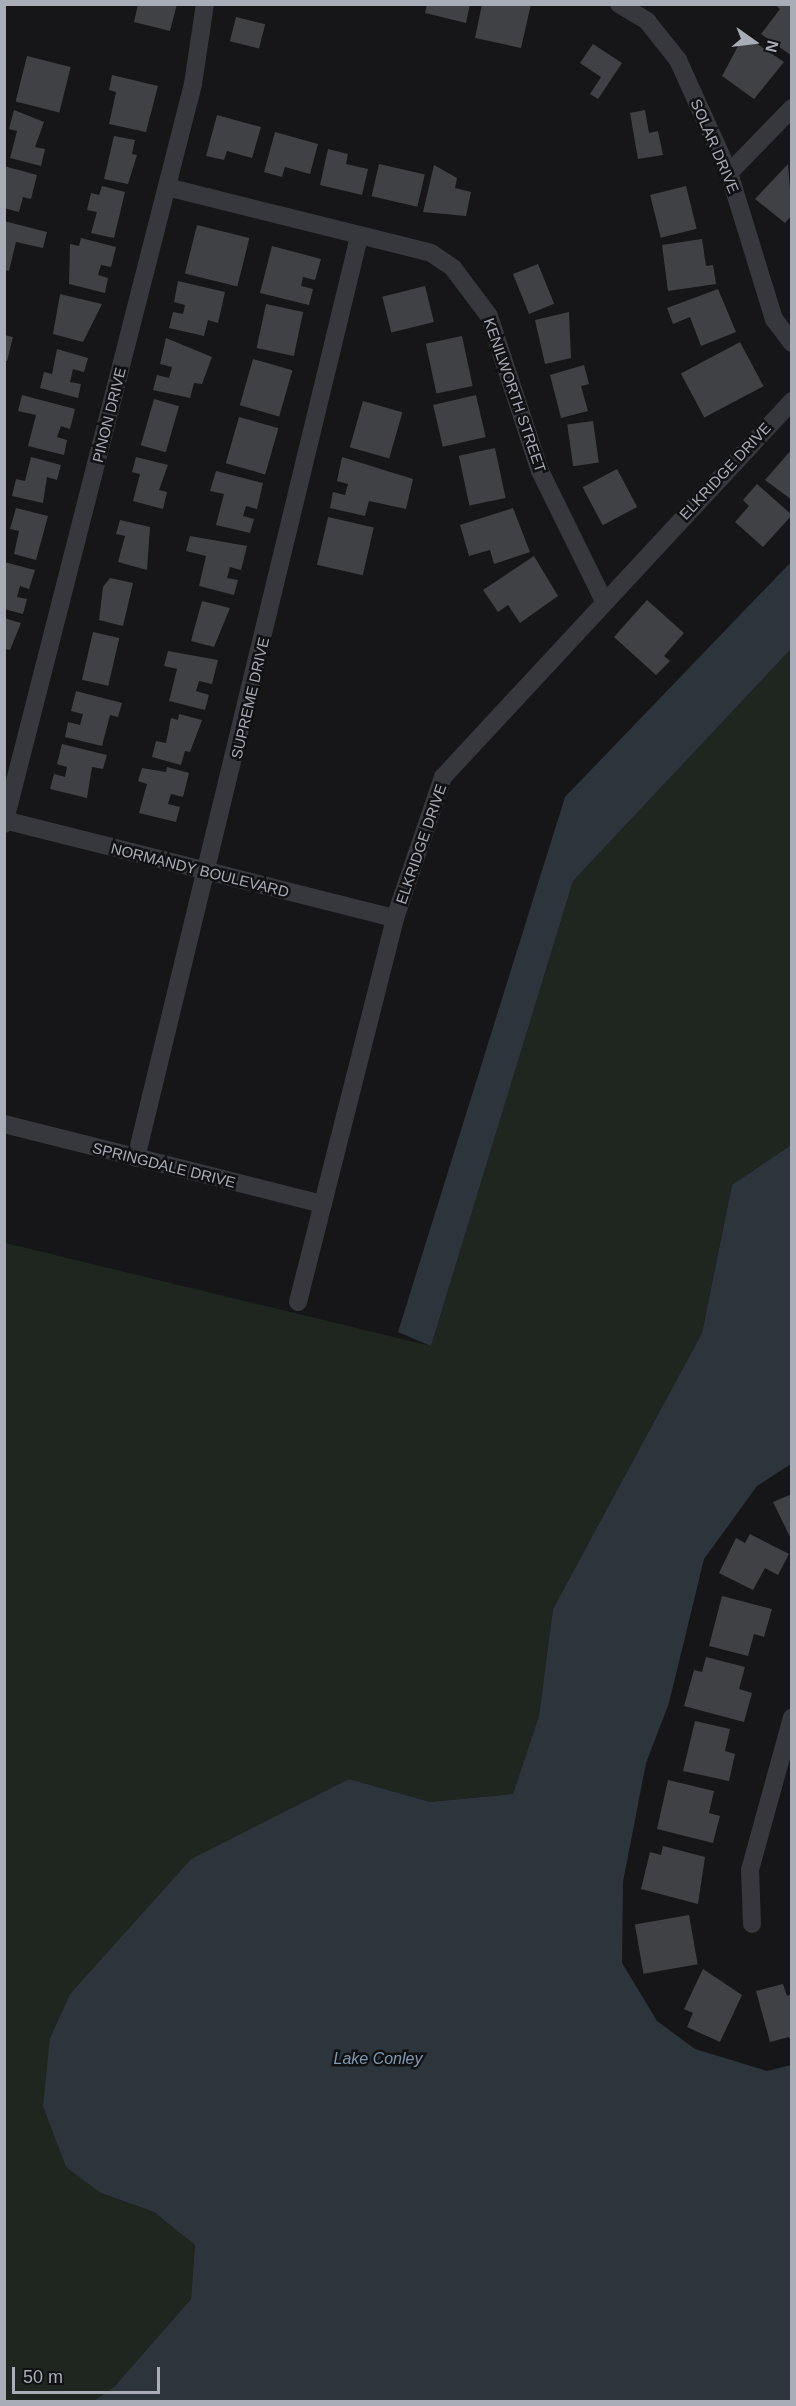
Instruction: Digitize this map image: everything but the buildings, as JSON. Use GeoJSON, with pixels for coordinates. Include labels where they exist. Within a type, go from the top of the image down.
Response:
{"type":"FeatureCollection","features":[{"type":"Feature","properties":{"kind":"street","name":"PINON DRIVE"},"geometry":{"type":"LineString","coordinates":[[5,822],[167,187],[205,4]]}},
{"type":"Feature","properties":{"kind":"street","name":"SOLAR DRIVE"},"geometry":{"type":"LineString","coordinates":[[619,4],[647,21],[678,60],[729,173],[774,319],[792,343]]}},
{"type":"Feature","properties":{"kind":"street"},"geometry":{"type":"LineString","coordinates":[[729,173],[792,108]]}},
{"type":"Feature","properties":{"kind":"street","name":"KENILWORTH STREET"},"geometry":{"type":"LineString","coordinates":[[167,187],[359,237],[431,253],[453,268],[489,316],[540,471],[604,601]]}},
{"type":"Feature","properties":{"kind":"street","name":"SUPREME DRIVE"},"geometry":{"type":"LineString","coordinates":[[136,1158],[209,873],[359,237]]}},
{"type":"Feature","properties":{"kind":"street","name":"ELKRIDGE DRIVE"},"geometry":{"type":"LineString","coordinates":[[298,1302],[395,918],[443,777],[792,401]]}},
{"type":"Feature","properties":{"kind":"street","name":"NORMANDY BOULEVARD"},"geometry":{"type":"LineString","coordinates":[[5,822],[395,918]]}},
{"type":"Feature","properties":{"kind":"street","name":"SPRINGDALE DRIVE"},"geometry":{"type":"LineString","coordinates":[[4,1125],[323,1204]]}},
{"type":"Feature","properties":{"kind":"street"},"geometry":{"type":"LineString","coordinates":[[752,1924],[750,1870],[788,1742],[792,1718]]}},
{"type":"Feature","properties":{"kind":"shaded area"},"geometry":{"type":"Polygon","coordinates":[[[791,649],[791,1145],[732,1185],[702,1333],[553,1609],[539,1716],[513,1794],[430,1802],[349,1779],[191,1859],[70,1994],[50,2038],[101,2193],[154,2212],[195,2245],[191,2299],[114,2387],[94,2401],[5,2402],[5,1243],[431,1346],[573,881],[791,649]]]}},
{"type":"Feature","properties":{"kind":"water"},"geometry":{"type":"Polygon","coordinates":[[[791,562],[791,649],[573,881],[431,1346],[398,1332],[565,797],[791,562]]]}},
{"type":"Feature","properties":{"kind":"water","name":"Lake Conley"},"geometry":{"type":"Polygon","coordinates":[[[791,1145],[791,1464],[757,1486],[704,1559],[669,1703],[646,1763],[623,1882],[622,1963],[657,2021],[695,2049],[767,2071],[791,2065],[791,2401],[94,2401],[114,2387],[191,2299],[195,2245],[154,2212],[101,2193],[66,2167],[43,2106],[50,2038],[70,1994],[191,1859],[349,1779],[430,1802],[513,1794],[539,1716],[553,1609],[702,1333],[732,1185],[791,1145]]]}}]}
